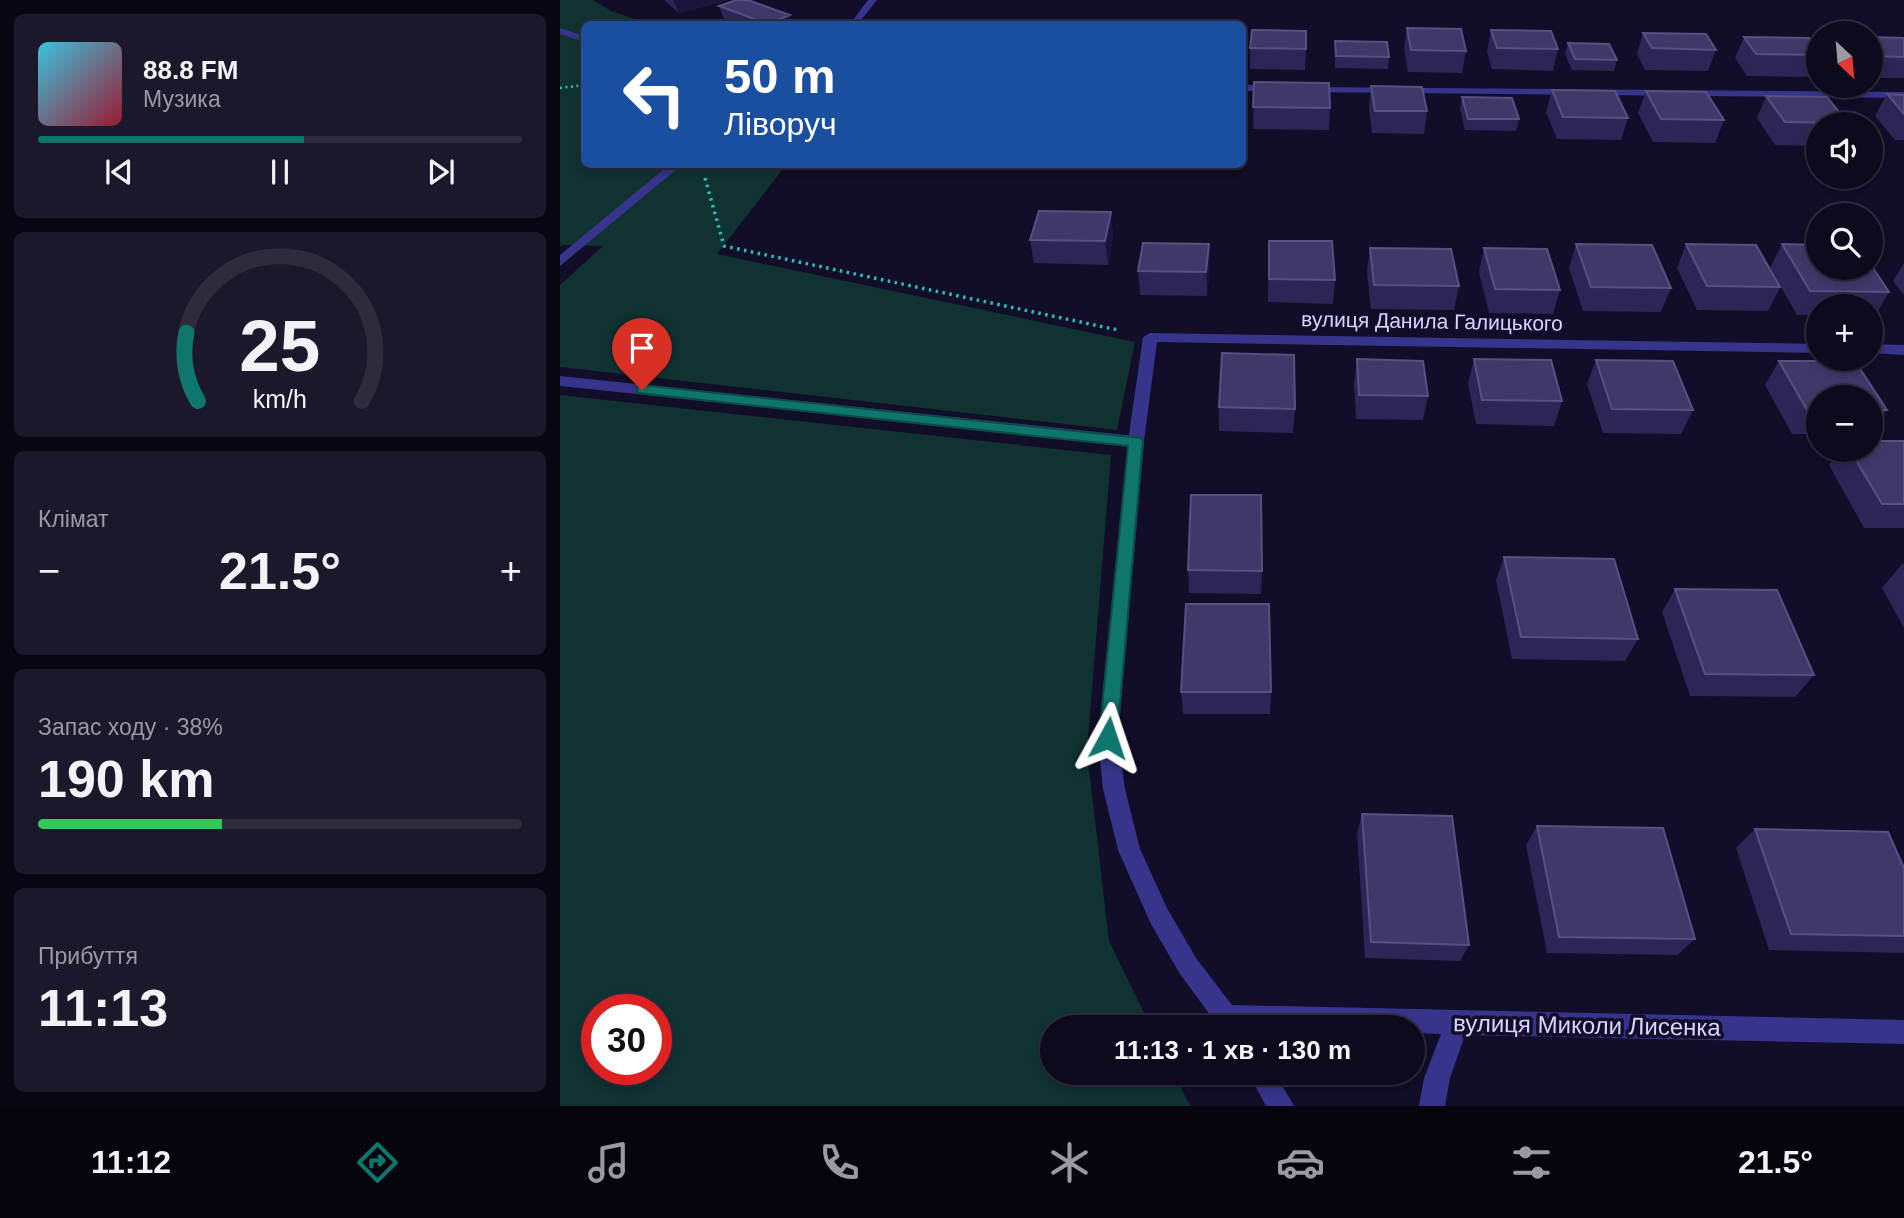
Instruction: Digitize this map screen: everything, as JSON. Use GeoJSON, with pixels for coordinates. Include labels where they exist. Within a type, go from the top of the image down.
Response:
{"type":"FeatureCollection","features":[{"type":"Feature","properties":{"kind":"street"},"geometry":{"type":"LineString","coordinates":[[856,21],[873,0]]}},
{"type":"Feature","properties":{"kind":"street"},"geometry":{"type":"LineString","coordinates":[[560,31],[581,38]]}},
{"type":"Feature","properties":{"kind":"street"},"geometry":{"type":"LineString","coordinates":[[1246,88],[1284,89]]}},
{"type":"Feature","properties":{"kind":"street"},"geometry":{"type":"LineString","coordinates":[[1298,89],[1904,94]]}},
{"type":"Feature","properties":{"kind":"street"},"geometry":{"type":"LineString","coordinates":[[560,262],[673,168]]}},
{"type":"Feature","properties":{"kind":"street"},"geometry":{"type":"LineString","coordinates":[[560,381],[1136,441],[1150,337]]}},
{"type":"Feature","properties":{"kind":"street","name":"вулиця Данила Галицького"},"geometry":{"type":"LineString","coordinates":[[1150,337],[1806,348]]}},
{"type":"Feature","properties":{"kind":"street"},"geometry":{"type":"LineString","coordinates":[[1883,351],[1901,354]]}},
{"type":"Feature","properties":{"kind":"street","name":"вулиця Миколи Лисенка"},"geometry":{"type":"LineString","coordinates":[[1136,441],[1108,738],[1114,789],[1129,850],[1159,916],[1188,966],[1226,1015]]}},
{"type":"Feature","properties":{"kind":"street","name":"вулиця Миколи Лисенка"},"geometry":{"type":"LineString","coordinates":[[1425,1021],[1904,1032]]}},
{"type":"Feature","properties":{"kind":"street"},"geometry":{"type":"LineString","coordinates":[[1432,1106],[1437,1078],[1458,1021]]}},
{"type":"Feature","properties":{"kind":"street"},"geometry":{"type":"LineString","coordinates":[[1268,1085],[1281,1106]]}},
{"type":"Feature","properties":{"kind":"path"},"geometry":{"type":"LineString","coordinates":[[560,88],[581,86]]}},
{"type":"Feature","properties":{"kind":"path"},"geometry":{"type":"LineString","coordinates":[[704,176],[724,246],[1150,337]]}},
{"type":"Feature","properties":{"kind":"green space"},"geometry":{"type":"Polygon","coordinates":[[[560,0],[593,0],[611,11],[641,21],[581,21],[581,168],[784,168],[717,254],[1135,342],[1117,430],[560,367],[560,285],[603,246],[560,247],[560,0]]]}},
{"type":"Feature","properties":{"kind":"green space"},"geometry":{"type":"Polygon","coordinates":[[[560,395],[1111,455],[1087,751],[1109,941],[1145,1015],[1040,1015],[1040,1085],[1180,1085],[1190,1106],[560,1106],[560,395]]]}},
{"type":"Feature","properties":{"kind":"building"},"geometry":{"type":"Polygon","coordinates":[[[736,0],[748,0],[790,15],[775,21],[760,21],[719,6],[736,0]]]}},
{"type":"Feature","properties":{"kind":"building"},"geometry":{"type":"Polygon","coordinates":[[[1407,28],[1461,29],[1466,51],[1411,50],[1407,28]]]}},
{"type":"Feature","properties":{"kind":"building"},"geometry":{"type":"Polygon","coordinates":[[[1252,30],[1306,31],[1306,49],[1250,48],[1252,30]]]}},
{"type":"Feature","properties":{"kind":"building"},"geometry":{"type":"Polygon","coordinates":[[[1491,30],[1551,31],[1558,49],[1497,48],[1491,30]]]}},
{"type":"Feature","properties":{"kind":"building"},"geometry":{"type":"Polygon","coordinates":[[[1643,33],[1706,34],[1716,50],[1652,48],[1643,33]]]}},
{"type":"Feature","properties":{"kind":"building"},"geometry":{"type":"Polygon","coordinates":[[[1744,37],[1806,38],[1806,55],[1756,54],[1744,37]]]}},
{"type":"Feature","properties":{"kind":"building"},"geometry":{"type":"Polygon","coordinates":[[[1883,37],[1904,38],[1904,57],[1883,56],[1883,37]]]}},
{"type":"Feature","properties":{"kind":"building"},"geometry":{"type":"Polygon","coordinates":[[[1335,41],[1387,42],[1389,57],[1336,56],[1335,41]]]}},
{"type":"Feature","properties":{"kind":"building"},"geometry":{"type":"Polygon","coordinates":[[[1568,43],[1609,44],[1617,60],[1575,59],[1568,43]]]}},
{"type":"Feature","properties":{"kind":"building"},"geometry":{"type":"Polygon","coordinates":[[[1254,82],[1329,83],[1330,108],[1253,107],[1254,82]]]}},
{"type":"Feature","properties":{"kind":"building"},"geometry":{"type":"Polygon","coordinates":[[[1371,86],[1422,87],[1427,111],[1375,111],[1371,86]]]}},
{"type":"Feature","properties":{"kind":"building"},"geometry":{"type":"Polygon","coordinates":[[[1552,90],[1615,91],[1628,118],[1563,117],[1552,90]]]}},
{"type":"Feature","properties":{"kind":"building"},"geometry":{"type":"Polygon","coordinates":[[[1646,91],[1706,92],[1724,120],[1661,119],[1646,91]]]}},
{"type":"Feature","properties":{"kind":"building"},"geometry":{"type":"Polygon","coordinates":[[[1887,94],[1904,95],[1904,114],[1887,94]]]}},
{"type":"Feature","properties":{"kind":"building"},"geometry":{"type":"Polygon","coordinates":[[[1766,96],[1828,98],[1839,112],[1806,112],[1806,122],[1785,122],[1766,96]]]}},
{"type":"Feature","properties":{"kind":"building"},"geometry":{"type":"Polygon","coordinates":[[[1462,97],[1512,98],[1519,119],[1468,119],[1462,97]]]}},
{"type":"Feature","properties":{"kind":"building"},"geometry":{"type":"Polygon","coordinates":[[[1039,211],[1111,212],[1105,241],[1030,240],[1039,211]]]}},
{"type":"Feature","properties":{"kind":"building"},"geometry":{"type":"Polygon","coordinates":[[[1269,241],[1332,241],[1335,280],[1269,279],[1269,241]]]}},
{"type":"Feature","properties":{"kind":"building"},"geometry":{"type":"Polygon","coordinates":[[[1143,243],[1209,244],[1206,272],[1138,271],[1143,243]]]}},
{"type":"Feature","properties":{"kind":"building"},"geometry":{"type":"Polygon","coordinates":[[[1576,244],[1652,245],[1671,288],[1591,287],[1576,244]]]}},
{"type":"Feature","properties":{"kind":"building"},"geometry":{"type":"Polygon","coordinates":[[[1686,244],[1756,245],[1780,287],[1707,286],[1686,244]]]}},
{"type":"Feature","properties":{"kind":"building"},"geometry":{"type":"Polygon","coordinates":[[[1782,244],[1806,245],[1806,280],[1881,280],[1889,292],[1810,291],[1782,244]]]}},
{"type":"Feature","properties":{"kind":"building"},"geometry":{"type":"Polygon","coordinates":[[[1370,248],[1451,249],[1459,286],[1374,285],[1370,248]]]}},
{"type":"Feature","properties":{"kind":"building"},"geometry":{"type":"Polygon","coordinates":[[[1484,248],[1547,249],[1560,290],[1495,289],[1484,248]]]}},
{"type":"Feature","properties":{"kind":"building"},"geometry":{"type":"Polygon","coordinates":[[[1222,353],[1294,355],[1295,409],[1219,407],[1222,353]]]}},
{"type":"Feature","properties":{"kind":"building"},"geometry":{"type":"Polygon","coordinates":[[[1357,359],[1423,361],[1428,396],[1359,395],[1357,359]]]}},
{"type":"Feature","properties":{"kind":"building"},"geometry":{"type":"Polygon","coordinates":[[[1474,359],[1551,360],[1562,401],[1482,400],[1474,359]]]}},
{"type":"Feature","properties":{"kind":"building"},"geometry":{"type":"Polygon","coordinates":[[[1596,360],[1673,361],[1693,410],[1612,409],[1596,360]]]}},
{"type":"Feature","properties":{"kind":"building"},"geometry":{"type":"Polygon","coordinates":[[[1779,361],[1806,361],[1806,371],[1862,371],[1871,385],[1806,385],[1806,408],[1779,361]]]}},
{"type":"Feature","properties":{"kind":"building"},"geometry":{"type":"Polygon","coordinates":[[[1883,441],[1904,441],[1904,504],[1882,504],[1857,462],[1883,462],[1883,441]]]}},
{"type":"Feature","properties":{"kind":"building"},"geometry":{"type":"Polygon","coordinates":[[[1191,495],[1261,495],[1262,571],[1188,570],[1191,495]]]}},
{"type":"Feature","properties":{"kind":"building"},"geometry":{"type":"Polygon","coordinates":[[[1504,557],[1614,559],[1638,639],[1521,637],[1504,557]]]}},
{"type":"Feature","properties":{"kind":"building"},"geometry":{"type":"Polygon","coordinates":[[[1675,589],[1777,590],[1814,675],[1705,674],[1675,589]]]}},
{"type":"Feature","properties":{"kind":"building"},"geometry":{"type":"Polygon","coordinates":[[[1186,604],[1269,604],[1271,692],[1181,692],[1186,604]]]}},
{"type":"Feature","properties":{"kind":"building"},"geometry":{"type":"Polygon","coordinates":[[[1362,814],[1452,816],[1469,945],[1371,942],[1362,814]]]}},
{"type":"Feature","properties":{"kind":"building"},"geometry":{"type":"Polygon","coordinates":[[[1537,826],[1663,828],[1695,939],[1559,937],[1537,826]]]}},
{"type":"Feature","properties":{"kind":"building"},"geometry":{"type":"Polygon","coordinates":[[[1755,829],[1888,832],[1904,868],[1904,936],[1791,934],[1755,829]]]}},
{"type":"Feature","properties":{"kind":"route"},"geometry":{"type":"LineString","coordinates":[[642,390],[1136,441],[1108,738]]}}]}
